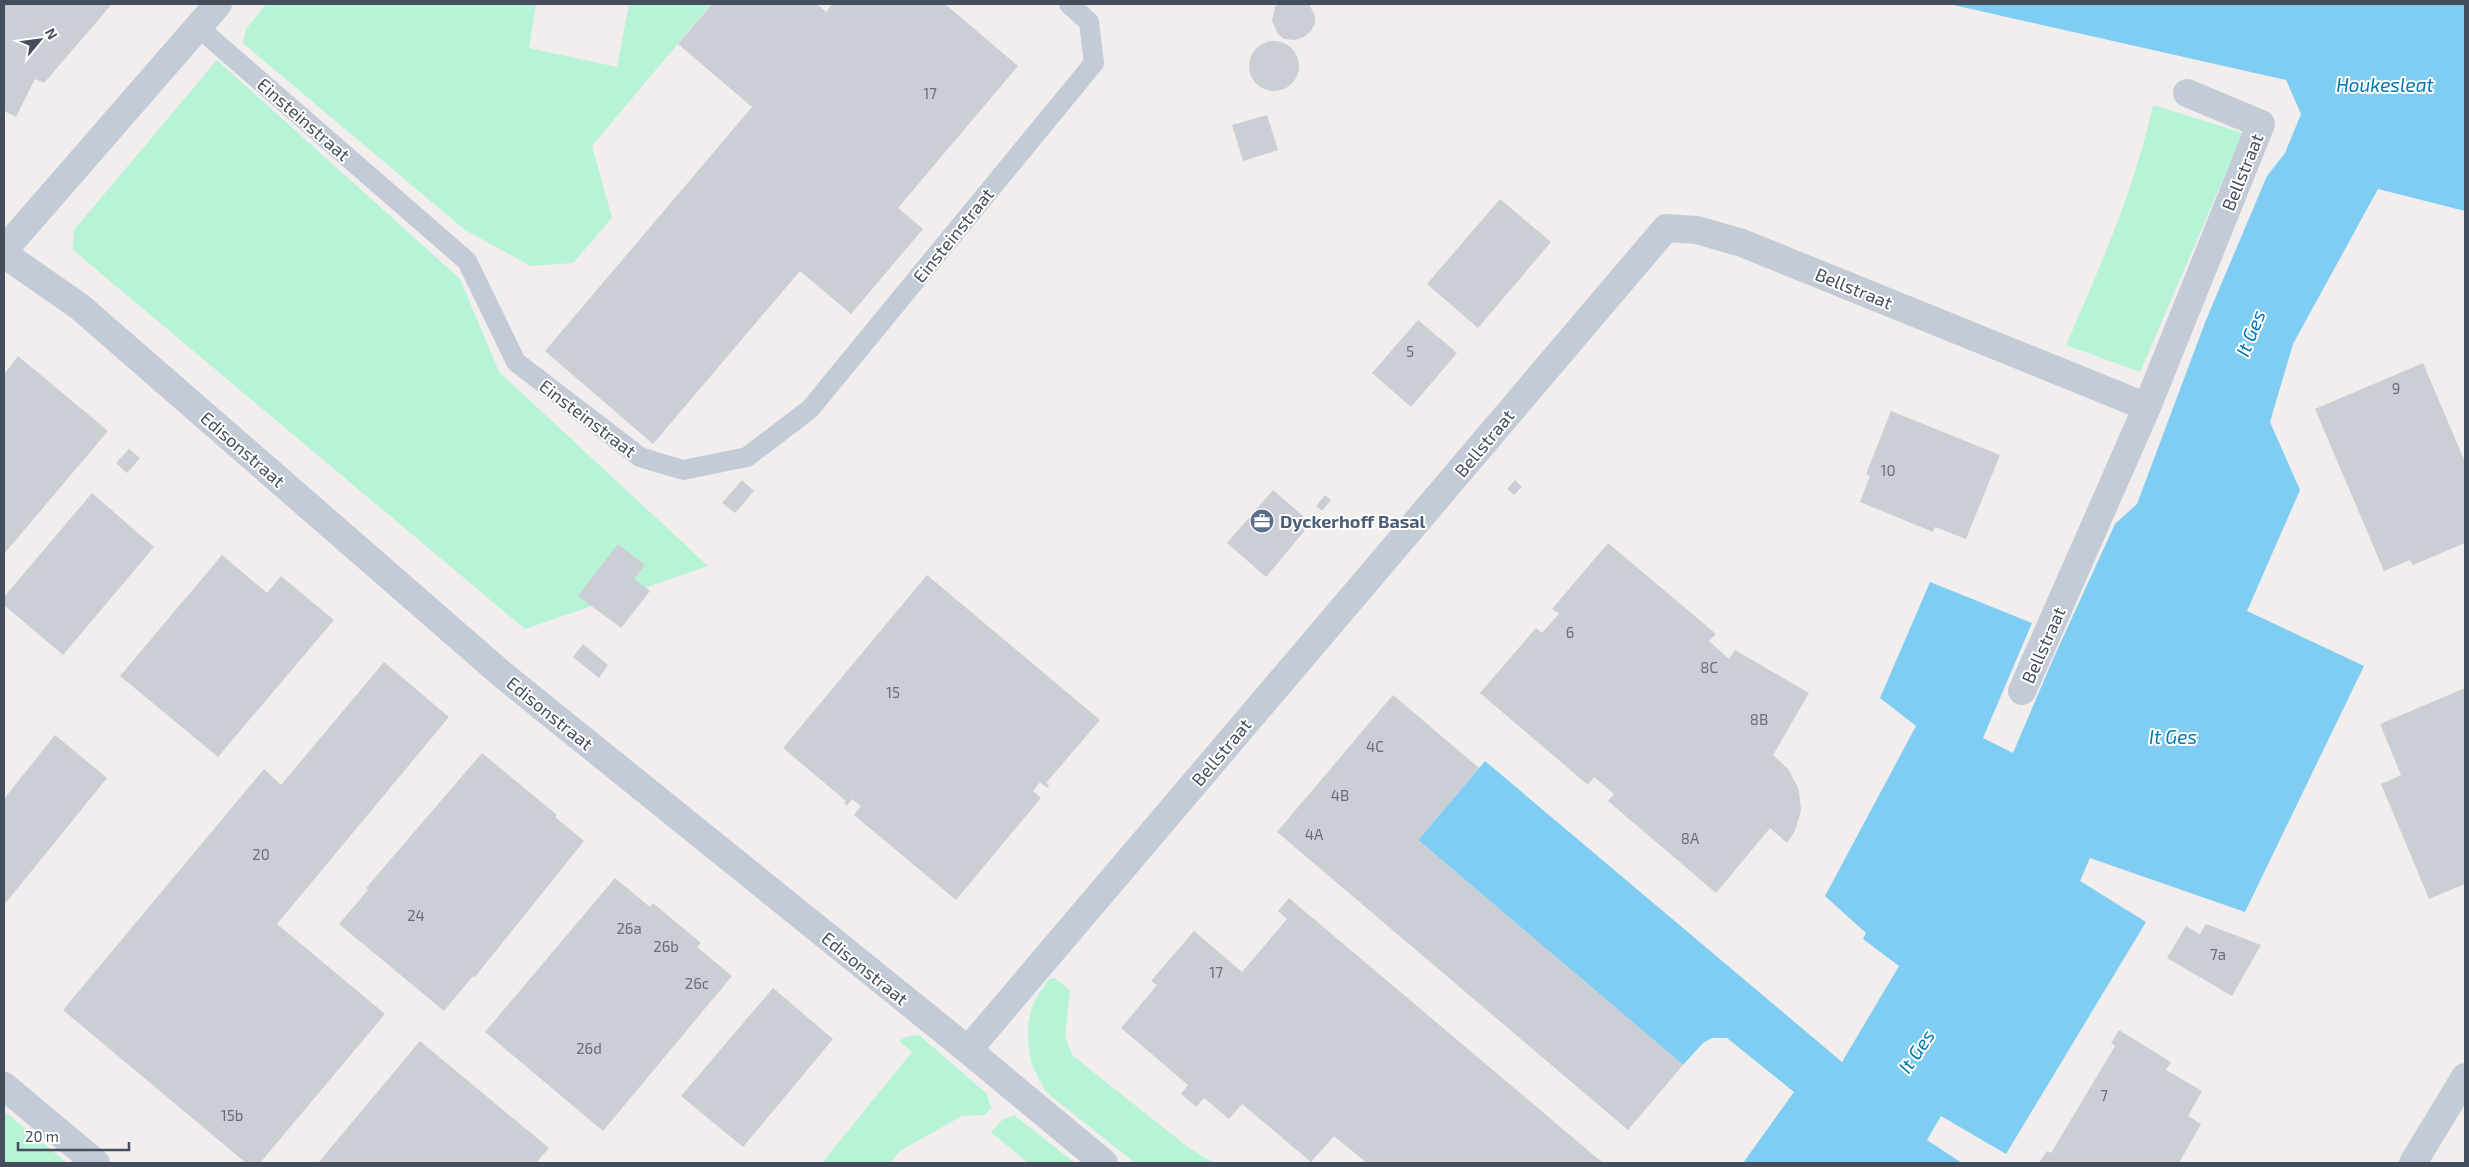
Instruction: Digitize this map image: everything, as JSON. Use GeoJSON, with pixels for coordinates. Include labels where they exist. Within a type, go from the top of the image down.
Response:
{"type":"FeatureCollection","features":[{"type":"Feature","properties":{"kind":"street"},"geometry":{"type":"LineString","coordinates":[[4,250],[218,4]]}},
{"type":"Feature","properties":{"kind":"street","name":"Bellstraat"},"geometry":{"type":"LineString","coordinates":[[2022,691],[2147,407],[2262,124],[2187,93]]}},
{"type":"Feature","properties":{"kind":"street","name":"Bellstraat"},"geometry":{"type":"LineString","coordinates":[[968,1050],[1666,228],[1697,230],[1742,243],[2147,407]]}},
{"type":"Feature","properties":{"kind":"street","name":"Edisonstraat"},"geometry":{"type":"LineString","coordinates":[[4,254],[80,307],[504,676],[968,1050],[1104,1163]]}},
{"type":"Feature","properties":{"kind":"street"},"geometry":{"type":"LineString","coordinates":[[2413,1163],[2465,1077]]}},
{"type":"Feature","properties":{"kind":"street"},"geometry":{"type":"LineString","coordinates":[[4,1086],[96,1163]]}},
{"type":"Feature","properties":{"kind":"lane","name":"Einsteinstraat"},"geometry":{"type":"LineString","coordinates":[[198,27],[467,261],[516,362],[640,457],[683,470],[747,457],[810,409],[1094,63],[1089,22],[1069,4]]}},
{"type":"Feature","properties":{"kind":"green space"},"geometry":{"type":"Polygon","coordinates":[[[266,4],[536,4],[529,48],[617,67],[629,4],[711,4],[592,146],[612,218],[573,263],[531,266],[465,230],[243,43],[246,29],[266,4]]]}},
{"type":"Feature","properties":{"kind":"green space"},"geometry":{"type":"Polygon","coordinates":[[[217,60],[460,279],[499,372],[708,566],[525,629],[73,250],[74,230],[217,60]]]}},
{"type":"Feature","properties":{"kind":"green space"},"geometry":{"type":"Polygon","coordinates":[[[2153,105],[2243,133],[2140,372],[2066,345],[2104,257],[2127,197],[2153,105]]]}},
{"type":"Feature","properties":{"kind":"green space"},"geometry":{"type":"Polygon","coordinates":[[[1054,978],[1070,990],[1065,1037],[1073,1056],[1189,1148],[1214,1163],[1135,1163],[1046,1092],[1032,1065],[1028,1042],[1028,1024],[1032,1007],[1040,992],[1049,979],[1054,978]]]}},
{"type":"Feature","properties":{"kind":"green space"},"geometry":{"type":"Polygon","coordinates":[[[919,1035],[987,1094],[991,1108],[985,1115],[962,1116],[901,1150],[890,1163],[822,1163],[912,1052],[899,1041],[906,1037],[919,1035]]]}},
{"type":"Feature","properties":{"kind":"green space"},"geometry":{"type":"Polygon","coordinates":[[[4,1111],[67,1163],[4,1163],[4,1111]]]}},
{"type":"Feature","properties":{"kind":"green space"},"geometry":{"type":"Polygon","coordinates":[[[1015,1115],[1075,1163],[1028,1163],[991,1132],[1003,1119],[1015,1115]]]}},
{"type":"Feature","properties":{"kind":"water","name":"It Ges"},"geometry":{"type":"Polygon","coordinates":[[[1949,4],[2465,4],[2465,211],[2378,189],[2293,344],[2270,422],[2300,490],[2247,611],[2364,666],[2245,912],[2090,858],[2080,881],[2146,922],[2006,1154],[1941,1116],[1927,1140],[1962,1163],[1743,1163],[1794,1092],[1727,1038],[1712,1038],[1703,1043],[1683,1065],[1418,840],[1485,761],[1842,1062],[1899,966],[1863,939],[1866,933],[1825,896],[1916,726],[1880,698],[1930,582],[2032,623],[1983,738],[2013,753],[2054,657],[2115,524],[2137,504],[2206,320],[2267,176],[2285,153],[2301,114],[2286,80],[1949,4]]]}},
{"type":"Feature","properties":{"kind":"building"},"geometry":{"type":"Polygon","coordinates":[[[4,4],[112,4],[44,83],[35,79],[16,117],[4,111],[4,4]]]}},
{"type":"Feature","properties":{"kind":"building"},"geometry":{"type":"Polygon","coordinates":[[[712,4],[817,4],[826,12],[832,4],[945,4],[1018,66],[898,208],[923,229],[851,314],[800,271],[653,444],[545,351],[752,107],[678,44],[712,4]]]}},
{"type":"Feature","properties":{"kind":"building"},"geometry":{"type":"Polygon","coordinates":[[[1278,4],[1309,4],[1315,16],[1315,24],[1311,31],[1304,37],[1295,40],[1284,39],[1278,34],[1272,21],[1275,7],[1278,4]]]}},
{"type":"Feature","properties":{"kind":"building"},"geometry":{"type":"Polygon","coordinates":[[[1274,41],[1284,43],[1292,48],[1297,56],[1299,66],[1297,76],[1292,84],[1284,89],[1274,91],[1264,89],[1256,84],[1251,76],[1249,66],[1251,56],[1256,48],[1264,43],[1274,41]]]}},
{"type":"Feature","properties":{"kind":"building"},"geometry":{"type":"Polygon","coordinates":[[[1267,115],[1278,150],[1243,161],[1232,125],[1267,115]]]}},
{"type":"Feature","properties":{"kind":"building"},"geometry":{"type":"Polygon","coordinates":[[[1500,199],[1551,242],[1478,328],[1427,284],[1500,199]]]}},
{"type":"Feature","properties":{"kind":"building"},"geometry":{"type":"Polygon","coordinates":[[[1418,320],[1457,353],[1411,407],[1372,373],[1418,320]]]}},
{"type":"Feature","properties":{"kind":"building"},"geometry":{"type":"Polygon","coordinates":[[[18,356],[108,431],[4,554],[4,374],[18,356]]]}},
{"type":"Feature","properties":{"kind":"building"},"geometry":{"type":"Polygon","coordinates":[[[2423,363],[2465,462],[2465,543],[2413,565],[2410,560],[2384,571],[2315,409],[2423,363]]]}},
{"type":"Feature","properties":{"kind":"building"},"geometry":{"type":"Polygon","coordinates":[[[1891,411],[2000,455],[1966,539],[1935,527],[1933,532],[1860,502],[1870,476],[1866,474],[1891,411]]]}},
{"type":"Feature","properties":{"kind":"building"},"geometry":{"type":"Polygon","coordinates":[[[129,449],[140,458],[127,473],[116,463],[129,449]]]}},
{"type":"Feature","properties":{"kind":"building"},"geometry":{"type":"Polygon","coordinates":[[[742,480],[754,491],[735,513],[722,503],[742,480]]]}},
{"type":"Feature","properties":{"kind":"building"},"geometry":{"type":"Polygon","coordinates":[[[1515,480],[1522,487],[1514,495],[1507,489],[1515,480]]]}},
{"type":"Feature","properties":{"kind":"building"},"geometry":{"type":"Polygon","coordinates":[[[1273,490],[1311,523],[1266,577],[1227,543],[1273,490]]]}},
{"type":"Feature","properties":{"kind":"building"},"geometry":{"type":"Polygon","coordinates":[[[92,493],[154,547],[63,655],[4,605],[4,597],[92,493]]]}},
{"type":"Feature","properties":{"kind":"building"},"geometry":{"type":"Polygon","coordinates":[[[1325,495],[1331,500],[1322,511],[1316,506],[1325,495]]]}},
{"type":"Feature","properties":{"kind":"building"},"geometry":{"type":"Polygon","coordinates":[[[1608,543],[1716,634],[1709,641],[1729,659],[1735,650],[1809,693],[1773,755],[1789,770],[1799,790],[1801,810],[1795,831],[1787,843],[1770,828],[1716,893],[1608,801],[1614,794],[1594,777],[1588,785],[1480,693],[1536,628],[1542,633],[1559,614],[1552,609],[1608,543]]]}},
{"type":"Feature","properties":{"kind":"building"},"geometry":{"type":"Polygon","coordinates":[[[618,544],[645,565],[634,579],[650,591],[621,628],[578,596],[618,544]]]}},
{"type":"Feature","properties":{"kind":"building"},"geometry":{"type":"Polygon","coordinates":[[[222,555],[267,593],[281,576],[334,620],[218,757],[120,676],[222,555]]]}},
{"type":"Feature","properties":{"kind":"building"},"geometry":{"type":"Polygon","coordinates":[[[927,575],[1100,720],[1046,783],[1049,785],[1047,788],[1040,782],[1033,791],[1041,798],[956,900],[854,815],[861,806],[852,799],[847,806],[844,803],[846,801],[783,748],[927,575]]]}},
{"type":"Feature","properties":{"kind":"building"},"geometry":{"type":"Polygon","coordinates":[[[583,644],[608,665],[599,678],[573,657],[583,644]]]}},
{"type":"Feature","properties":{"kind":"building"},"geometry":{"type":"Polygon","coordinates":[[[384,662],[449,717],[277,924],[385,1014],[260,1163],[246,1163],[63,1010],[264,769],[281,785],[384,662]]]}},
{"type":"Feature","properties":{"kind":"building"},"geometry":{"type":"Polygon","coordinates":[[[2465,688],[2465,884],[2429,899],[2381,784],[2401,775],[2380,724],[2465,688]]]}},
{"type":"Feature","properties":{"kind":"building"},"geometry":{"type":"Polygon","coordinates":[[[1393,695],[1479,768],[1418,840],[1683,1065],[1628,1130],[1277,832],[1393,695]]]}},
{"type":"Feature","properties":{"kind":"building"},"geometry":{"type":"Polygon","coordinates":[[[55,735],[107,778],[4,905],[4,799],[55,735]]]}},
{"type":"Feature","properties":{"kind":"building"},"geometry":{"type":"Polygon","coordinates":[[[482,753],[557,815],[555,817],[584,841],[474,978],[473,976],[444,1011],[339,924],[368,890],[366,888],[482,753]]]}},
{"type":"Feature","properties":{"kind":"building"},"geometry":{"type":"Polygon","coordinates":[[[615,878],[650,907],[653,903],[701,943],[697,947],[732,976],[603,1131],[485,1032],[615,878]]]}},
{"type":"Feature","properties":{"kind":"building"},"geometry":{"type":"Polygon","coordinates":[[[1289,898],[1603,1163],[1367,1163],[1334,1136],[1311,1162],[1242,1104],[1229,1119],[1204,1098],[1196,1107],[1181,1094],[1188,1085],[1121,1028],[1157,985],[1151,981],[1194,931],[1242,972],[1287,919],[1278,911],[1289,898]]]}},
{"type":"Feature","properties":{"kind":"building"},"geometry":{"type":"Polygon","coordinates":[[[2206,924],[2261,945],[2232,996],[2167,958],[2186,926],[2200,934],[2206,924]]]}},
{"type":"Feature","properties":{"kind":"building"},"geometry":{"type":"Polygon","coordinates":[[[773,988],[833,1039],[743,1147],[681,1096],[773,988]]]}},
{"type":"Feature","properties":{"kind":"building"},"geometry":{"type":"Polygon","coordinates":[[[2119,1030],[2171,1062],[2166,1070],[2202,1091],[2188,1116],[2201,1124],[2179,1163],[2039,1163],[2047,1151],[2051,1153],[2115,1046],[2111,1043],[2119,1030]]]}},
{"type":"Feature","properties":{"kind":"building"},"geometry":{"type":"Polygon","coordinates":[[[420,1041],[549,1148],[536,1163],[318,1163],[420,1041]]]}},
{"type":"Feature","properties":{"kind":"place","name":"Dyckerhoff Basal"},"geometry":{"type":"Point","coordinates":[1262,521]}},
{"type":"Feature","properties":{"kind":"water label","name":"Houkesleat"},"geometry":{"type":"Point","coordinates":[2385,84]}}]}
